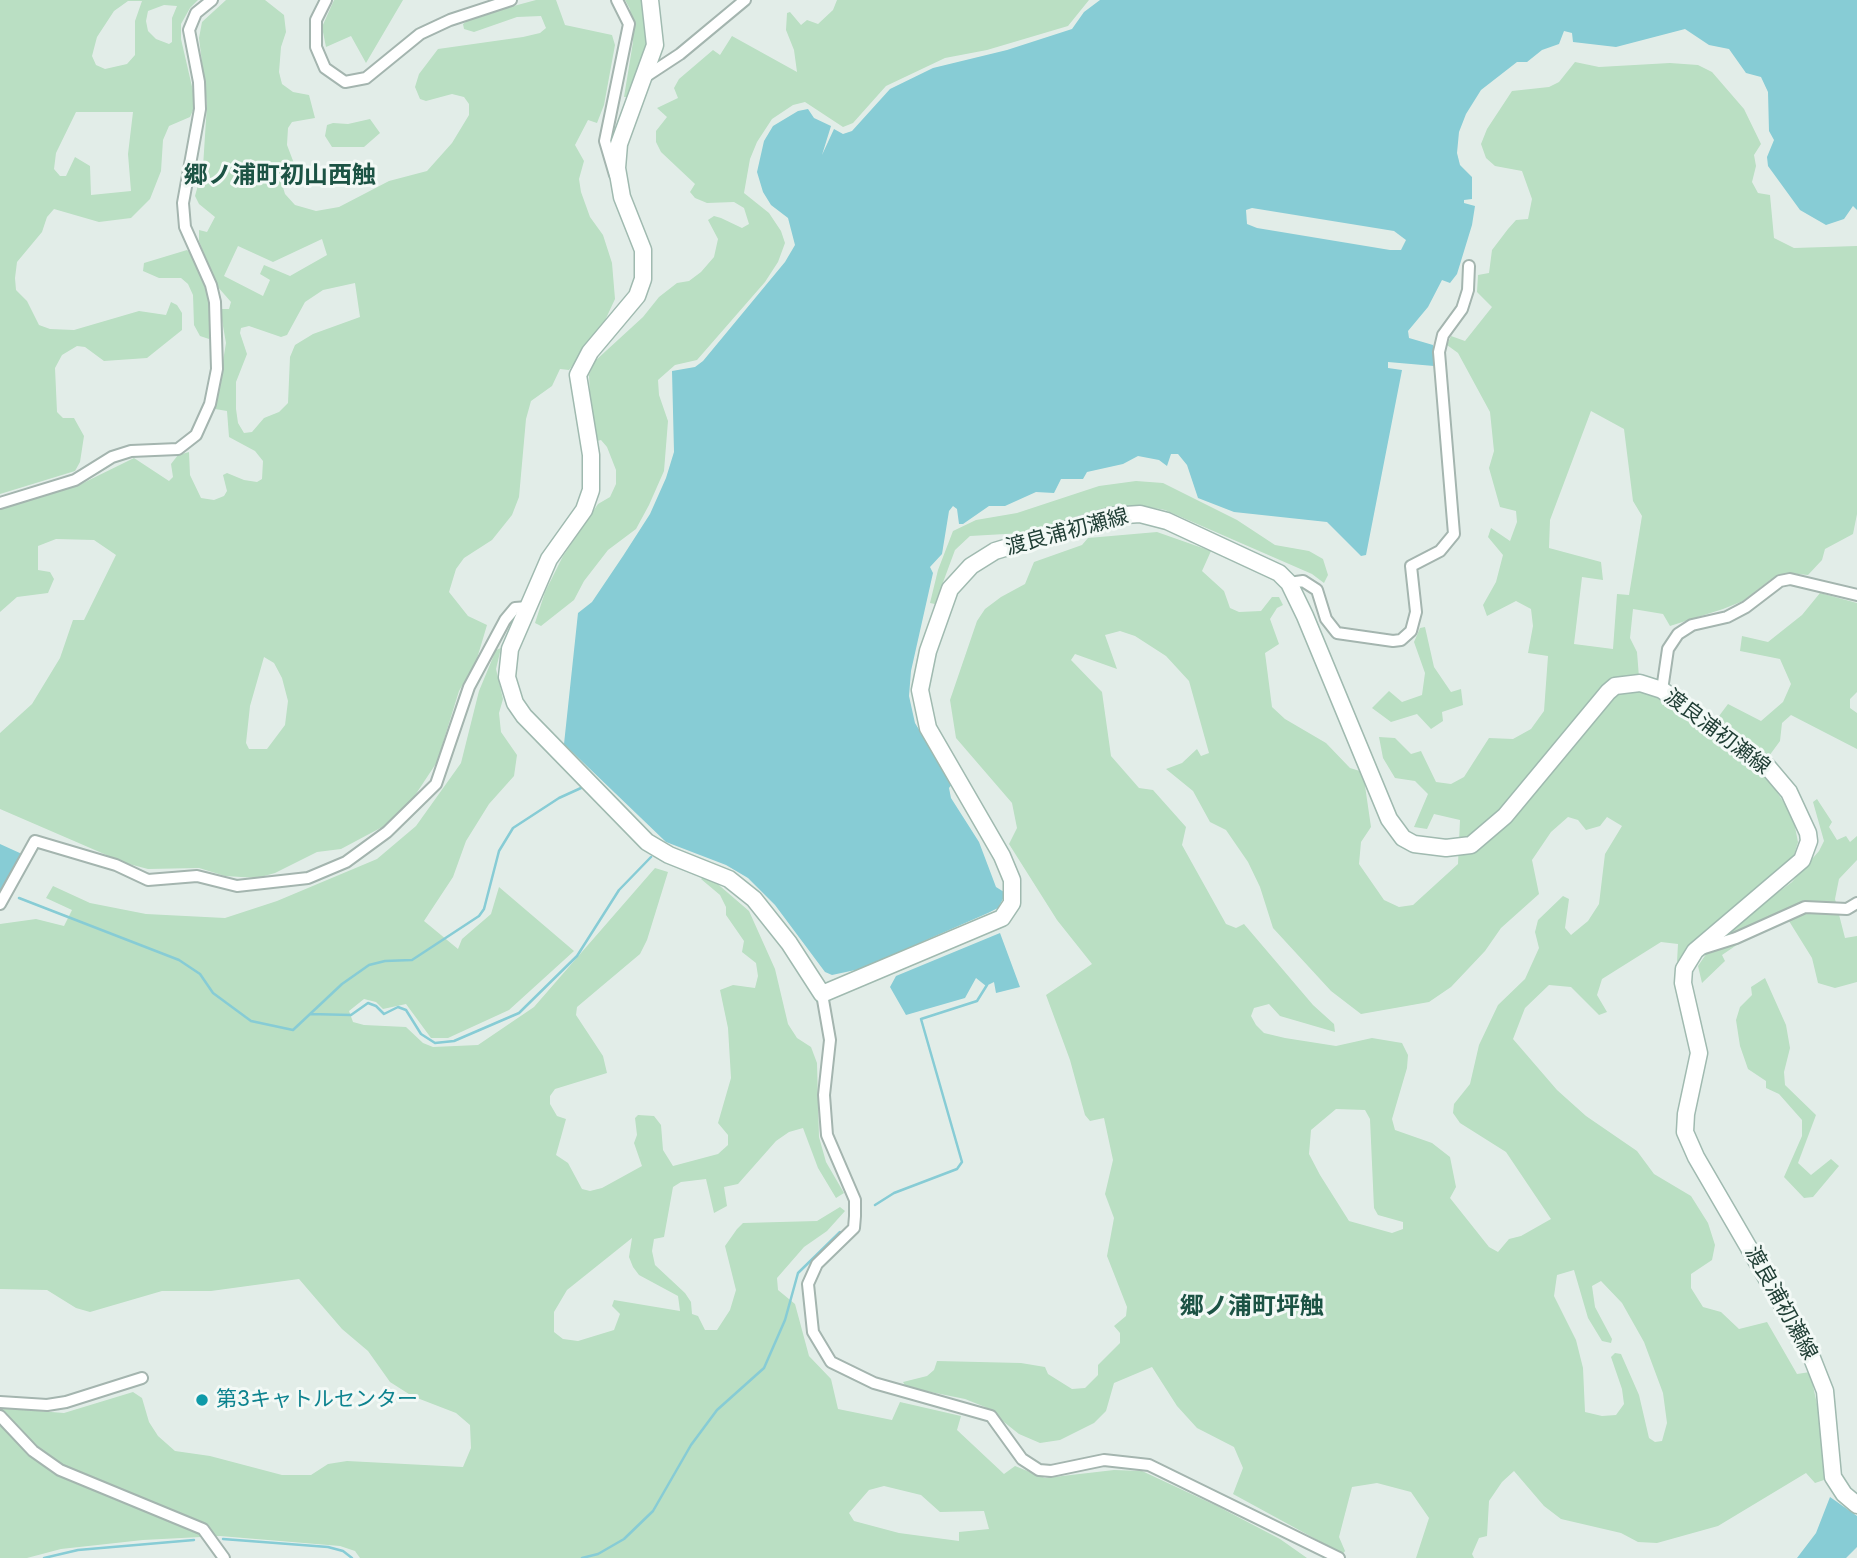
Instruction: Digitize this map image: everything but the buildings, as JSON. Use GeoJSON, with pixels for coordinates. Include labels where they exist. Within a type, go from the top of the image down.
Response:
{"type":"FeatureCollection","features":[{"type":"Feature","properties":{"kind":"main road"},"geometry":{"type":"LineString","coordinates":[[650,0],[655,45],[619,144],[618,183],[643,250],[643,279],[637,296],[581,365],[578,390],[592,455],[591,490],[584,510],[550,559],[528,607],[510,649],[507,677],[515,703],[524,716],[647,842],[669,855],[729,879],[754,899],[789,943],[822,994]]}},
{"type":"Feature","properties":{"kind":"main road","name":"渡良浦初瀬線"},"geometry":{"type":"LineString","coordinates":[[822,994],[1002,918],[1012,903],[1012,880],[1002,856],[928,728],[921,704],[922,670],[946,598],[971,566],[995,551],[1110,516],[1140,513],[1167,521],[1263,564],[1289,583],[1389,819],[1404,838],[1414,844],[1446,848],[1471,845],[1505,816],[1608,692],[1623,684],[1640,683],[1662,690],[1779,779],[1798,811],[1809,841],[1802,860],[1695,951],[1684,970],[1683,983],[1699,1054],[1686,1114],[1688,1143],[1810,1353],[1825,1391],[1833,1477],[1844,1494],[1857,1505]]}},
{"type":"Feature","properties":{"kind":"street"},"geometry":{"type":"LineString","coordinates":[[0,503],[75,480],[112,457],[146,449],[178,449],[196,435],[211,404],[217,369],[215,302],[211,285],[185,227],[183,203],[200,109],[199,82],[189,30],[196,13],[212,0]]}},
{"type":"Feature","properties":{"kind":"street"},"geometry":{"type":"LineString","coordinates":[[326,0],[316,20],[316,47],[325,68],[345,82],[366,78],[420,34],[450,20],[511,0]]}},
{"type":"Feature","properties":{"kind":"street"},"geometry":{"type":"LineString","coordinates":[[617,0],[627,18],[629,33],[605,141],[609,162],[618,183]]}},
{"type":"Feature","properties":{"kind":"street"},"geometry":{"type":"LineString","coordinates":[[645,78],[680,54],[745,0]]}},
{"type":"Feature","properties":{"kind":"street"},"geometry":{"type":"LineString","coordinates":[[1289,583],[1303,581],[1317,590],[1326,619],[1337,633],[1393,641],[1401,640],[1411,631],[1416,612],[1411,566],[1440,551],[1454,534],[1439,352],[1443,335],[1462,309],[1468,290],[1469,266]]}},
{"type":"Feature","properties":{"kind":"street"},"geometry":{"type":"LineString","coordinates":[[1662,690],[1668,649],[1678,634],[1692,625],[1727,617],[1780,581],[1799,580],[1857,595]]}},
{"type":"Feature","properties":{"kind":"street"},"geometry":{"type":"LineString","coordinates":[[0,904],[35,841],[116,865],[149,880],[197,876],[237,886],[308,878],[346,862],[387,832],[436,784],[468,687],[505,620],[514,608],[528,607]]}},
{"type":"Feature","properties":{"kind":"street"},"geometry":{"type":"LineString","coordinates":[[1695,951],[1736,938],[1805,907],[1847,909],[1857,903]]}},
{"type":"Feature","properties":{"kind":"street"},"geometry":{"type":"LineString","coordinates":[[822,994],[831,1040],[824,1095],[827,1135],[855,1200],[854,1228],[817,1264],[808,1284],[813,1332],[831,1362],[884,1386],[991,1416],[1022,1459],[1039,1470],[1051,1471],[1104,1460],[1149,1465],[1339,1558]]}},
{"type":"Feature","properties":{"kind":"street"},"geometry":{"type":"LineString","coordinates":[[0,1402],[47,1405],[66,1402],[142,1378]]}},
{"type":"Feature","properties":{"kind":"street"},"geometry":{"type":"LineString","coordinates":[[0,1416],[33,1451],[60,1470],[203,1529],[224,1558]]}},
{"type":"Feature","properties":{"kind":"green space"},"geometry":{"type":"Polygon","coordinates":[[[0,0],[198,0],[181,24],[181,39],[196,104],[190,117],[169,126],[163,140],[161,171],[150,199],[131,218],[99,222],[54,209],[47,217],[42,232],[17,262],[15,278],[16,290],[27,301],[39,325],[50,329],[74,330],[139,311],[166,315],[171,302],[177,305],[182,313],[182,330],[147,358],[104,361],[85,347],[77,346],[62,355],[55,368],[57,412],[63,418],[74,418],[84,436],[80,462],[75,471],[0,494],[0,0]],[[128,1],[114,11],[97,37],[92,56],[96,65],[105,69],[127,64],[135,55],[135,21],[142,1],[128,1]],[[164,5],[148,11],[146,21],[148,31],[156,39],[169,44],[172,42],[172,18],[177,6],[164,5]],[[76,112],[56,153],[54,169],[60,176],[66,176],[75,157],[90,166],[91,195],[131,191],[128,154],[133,112],[76,112]]]}},
{"type":"Feature","properties":{"kind":"green space"},"geometry":{"type":"Polygon","coordinates":[[[226,0],[265,0],[284,15],[286,32],[281,47],[279,72],[282,84],[293,92],[309,95],[315,118],[292,122],[288,128],[287,145],[295,166],[283,169],[282,184],[285,194],[295,205],[316,211],[339,207],[389,181],[427,171],[452,143],[469,115],[469,104],[464,97],[452,94],[426,101],[420,99],[415,87],[419,74],[438,49],[523,37],[540,33],[546,28],[541,16],[517,17],[474,32],[464,29],[463,24],[473,17],[536,0],[556,0],[565,25],[612,35],[615,45],[604,105],[597,123],[588,120],[575,145],[584,161],[579,179],[581,192],[590,217],[603,235],[612,263],[615,299],[602,327],[569,370],[560,369],[552,386],[531,401],[526,419],[519,497],[512,515],[492,540],[464,558],[456,569],[449,592],[468,616],[487,625],[476,662],[459,691],[437,762],[408,806],[386,825],[341,849],[317,852],[275,873],[257,878],[225,876],[199,868],[148,869],[125,863],[0,809],[0,733],[32,704],[60,658],[73,620],[84,620],[116,555],[94,540],[56,539],[38,546],[38,570],[50,572],[54,579],[48,593],[17,597],[0,612],[0,508],[79,485],[134,458],[169,481],[173,477],[171,464],[178,455],[189,452],[190,475],[201,498],[214,500],[224,496],[227,491],[223,475],[227,473],[244,480],[257,482],[262,479],[263,461],[255,451],[229,437],[227,411],[215,409],[226,343],[220,309],[229,309],[231,302],[217,286],[199,241],[199,230],[207,232],[215,217],[199,204],[195,196],[203,167],[207,104],[199,38],[202,22],[226,0]],[[322,239],[273,262],[238,246],[224,276],[263,296],[270,280],[260,274],[264,265],[290,276],[327,255],[322,239]],[[355,283],[323,290],[305,302],[287,335],[281,337],[249,326],[241,328],[247,354],[236,382],[236,409],[238,423],[244,433],[252,432],[264,418],[279,412],[288,403],[290,357],[295,345],[313,334],[360,317],[355,283]],[[264,657],[250,706],[246,743],[249,749],[267,749],[285,725],[288,701],[282,678],[274,663],[264,657]]]}},
{"type":"Feature","properties":{"kind":"green space"},"geometry":{"type":"Polygon","coordinates":[[[334,0],[403,0],[366,63],[351,36],[326,47],[322,27],[334,0]]]}},
{"type":"Feature","properties":{"kind":"green space"},"geometry":{"type":"Polygon","coordinates":[[[625,0],[641,0],[649,41],[630,97],[624,97],[633,42],[630,9],[625,0]]]}},
{"type":"Feature","properties":{"kind":"green space"},"geometry":{"type":"Polygon","coordinates":[[[837,0],[1089,0],[1068,26],[987,50],[945,58],[886,86],[853,123],[843,127],[805,102],[793,105],[772,119],[750,159],[744,193],[769,213],[781,231],[785,243],[778,262],[765,282],[697,360],[675,365],[658,380],[659,395],[668,421],[664,471],[649,505],[636,529],[608,550],[584,581],[574,600],[541,626],[535,623],[545,592],[563,556],[598,504],[610,497],[616,484],[616,470],[607,447],[601,440],[597,441],[591,416],[589,375],[595,361],[643,317],[659,297],[677,283],[689,281],[714,257],[718,239],[708,220],[714,216],[742,228],[749,224],[744,208],[734,202],[707,203],[695,198],[690,192],[695,184],[661,152],[656,142],[656,131],[667,117],[657,108],[678,98],[674,88],[679,79],[713,50],[720,55],[732,36],[797,72],[794,50],[786,30],[787,13],[790,12],[801,25],[807,20],[818,24],[833,10],[837,0]]]}},
{"type":"Feature","properties":{"kind":"green space"},"geometry":{"type":"Polygon","coordinates":[[[1575,62],[1599,67],[1670,63],[1698,65],[1712,72],[1744,109],[1761,144],[1754,155],[1756,166],[1752,182],[1758,193],[1770,195],[1774,238],[1794,248],[1857,246],[1857,514],[1853,534],[1825,549],[1822,560],[1808,575],[1787,573],[1770,580],[1743,601],[1723,609],[1670,626],[1663,614],[1633,609],[1630,638],[1637,652],[1640,690],[1655,694],[1707,732],[1728,704],[1761,721],[1783,702],[1791,684],[1780,659],[1740,651],[1742,636],[1768,642],[1802,615],[1820,593],[1857,603],[1857,692],[1850,699],[1850,708],[1857,713],[1857,749],[1791,715],[1782,723],[1780,741],[1761,767],[1793,817],[1798,842],[1794,855],[1677,962],[1678,944],[1661,942],[1602,979],[1597,995],[1607,1012],[1599,1015],[1571,987],[1549,985],[1525,1008],[1513,1039],[1557,1090],[1586,1116],[1637,1151],[1654,1174],[1691,1196],[1708,1223],[1715,1245],[1712,1260],[1691,1274],[1691,1288],[1703,1307],[1721,1312],[1739,1329],[1767,1322],[1797,1374],[1810,1372],[1822,1427],[1824,1480],[1815,1483],[1806,1473],[1718,1526],[1657,1543],[1638,1542],[1621,1533],[1561,1519],[1544,1506],[1514,1471],[1502,1482],[1489,1501],[1487,1536],[1479,1538],[1472,1554],[1474,1558],[1416,1558],[1429,1518],[1411,1492],[1377,1483],[1352,1487],[1339,1537],[1345,1551],[1343,1554],[1233,1494],[1243,1468],[1234,1447],[1197,1428],[1177,1406],[1152,1367],[1114,1383],[1106,1411],[1094,1423],[1060,1440],[1040,1443],[1019,1434],[985,1407],[965,1399],[906,1387],[903,1382],[927,1376],[934,1370],[937,1361],[1021,1363],[1045,1367],[1048,1374],[1072,1389],[1085,1388],[1098,1375],[1098,1365],[1120,1343],[1120,1333],[1114,1326],[1126,1316],[1127,1307],[1107,1256],[1114,1218],[1105,1194],[1113,1160],[1104,1118],[1090,1121],[1085,1115],[1070,1060],[1046,995],[1092,964],[1057,920],[1009,844],[1017,828],[1012,803],[956,738],[950,700],[977,621],[985,609],[1025,584],[1034,562],[1082,545],[1088,538],[1157,532],[1211,551],[1202,571],[1224,591],[1230,608],[1239,612],[1261,611],[1272,597],[1279,597],[1283,605],[1277,608],[1270,619],[1279,644],[1265,653],[1272,707],[1285,719],[1326,743],[1350,768],[1363,772],[1371,827],[1361,842],[1359,864],[1384,900],[1399,907],[1413,905],[1458,864],[1460,820],[1434,814],[1427,829],[1414,827],[1428,794],[1415,781],[1395,778],[1383,758],[1379,737],[1395,738],[1411,754],[1421,751],[1436,782],[1451,784],[1464,777],[1489,738],[1513,739],[1531,729],[1544,711],[1548,656],[1528,653],[1533,626],[1531,609],[1516,601],[1487,616],[1483,605],[1496,582],[1503,555],[1488,537],[1491,528],[1510,541],[1517,522],[1516,511],[1500,507],[1489,468],[1494,451],[1490,412],[1458,353],[1447,345],[1451,336],[1465,341],[1492,307],[1477,292],[1478,275],[1489,273],[1492,250],[1516,220],[1528,219],[1532,199],[1522,171],[1495,166],[1486,158],[1481,144],[1487,129],[1512,91],[1549,87],[1559,82],[1575,62]],[[1591,411],[1550,520],[1549,548],[1601,562],[1603,580],[1582,577],[1574,644],[1613,649],[1617,594],[1629,595],[1642,516],[1633,501],[1624,429],[1591,411]],[[1120,631],[1105,635],[1117,669],[1075,654],[1071,660],[1102,692],[1111,756],[1139,788],[1153,790],[1186,827],[1182,845],[1226,924],[1236,928],[1244,924],[1313,1005],[1334,1024],[1335,1032],[1280,1016],[1269,1004],[1254,1008],[1251,1016],[1256,1025],[1264,1033],[1336,1046],[1372,1038],[1402,1043],[1408,1055],[1407,1068],[1392,1119],[1395,1130],[1432,1143],[1450,1157],[1456,1187],[1450,1198],[1489,1247],[1498,1252],[1509,1239],[1521,1236],[1551,1219],[1506,1152],[1460,1123],[1453,1113],[1454,1104],[1470,1084],[1479,1045],[1498,1005],[1525,979],[1539,948],[1535,932],[1538,920],[1563,896],[1569,899],[1565,928],[1571,935],[1588,921],[1599,904],[1605,854],[1622,826],[1607,817],[1600,826],[1586,830],[1578,820],[1568,817],[1551,832],[1532,860],[1539,894],[1501,928],[1485,951],[1451,987],[1429,1002],[1361,1014],[1331,991],[1273,928],[1260,887],[1248,862],[1226,830],[1210,822],[1193,791],[1166,769],[1182,763],[1197,749],[1201,756],[1209,753],[1189,681],[1166,656],[1135,636],[1120,631]],[[1336,1109],[1311,1130],[1309,1154],[1349,1221],[1392,1233],[1403,1229],[1403,1222],[1378,1215],[1374,1208],[1370,1119],[1365,1110],[1336,1109]],[[1574,1270],[1557,1275],[1554,1296],[1576,1340],[1583,1368],[1585,1412],[1602,1416],[1616,1415],[1624,1404],[1611,1357],[1615,1353],[1621,1354],[1639,1395],[1649,1438],[1655,1442],[1662,1441],[1667,1423],[1663,1393],[1644,1342],[1622,1303],[1601,1281],[1592,1286],[1595,1307],[1612,1339],[1611,1343],[1602,1341],[1588,1318],[1574,1270]]]}},
{"type":"Feature","properties":{"kind":"green space"},"geometry":{"type":"Polygon","coordinates":[[[370,119],[380,133],[364,147],[332,147],[325,136],[327,125],[370,119]]]}},
{"type":"Feature","properties":{"kind":"green space"},"geometry":{"type":"Polygon","coordinates":[[[187,250],[193,255],[211,304],[212,335],[209,339],[200,336],[194,325],[193,295],[188,284],[181,278],[159,278],[143,271],[144,263],[187,250]]]}},
{"type":"Feature","properties":{"kind":"green space"},"geometry":{"type":"Polygon","coordinates":[[[1136,481],[1163,483],[1237,520],[1275,545],[1309,551],[1323,559],[1328,575],[1324,583],[1312,574],[1165,510],[1138,505],[1087,513],[1023,533],[970,536],[955,550],[935,604],[930,603],[938,570],[953,531],[976,520],[1017,513],[1099,486],[1136,481]]]}},
{"type":"Feature","properties":{"kind":"green space"},"geometry":{"type":"Polygon","coordinates":[[[1425,627],[1434,667],[1451,692],[1461,689],[1463,705],[1442,712],[1443,721],[1431,729],[1417,714],[1391,722],[1372,708],[1389,691],[1402,702],[1422,695],[1425,673],[1414,642],[1420,628],[1425,627]]]}},
{"type":"Feature","properties":{"kind":"green space"},"geometry":{"type":"Polygon","coordinates":[[[501,648],[496,669],[503,699],[499,713],[501,732],[517,755],[514,776],[489,804],[466,841],[453,877],[424,921],[458,949],[462,939],[491,914],[499,887],[574,951],[509,1010],[448,1038],[431,1038],[406,1004],[383,1009],[376,1002],[364,999],[349,1011],[353,1022],[406,1027],[423,1043],[433,1047],[478,1045],[534,1007],[655,868],[668,872],[647,940],[640,954],[577,1007],[576,1015],[603,1056],[607,1073],[555,1089],[550,1096],[550,1104],[557,1116],[566,1119],[556,1155],[568,1163],[582,1189],[590,1191],[602,1188],[642,1166],[634,1143],[637,1135],[635,1118],[638,1115],[654,1116],[661,1125],[663,1150],[673,1166],[718,1154],[728,1145],[728,1135],[718,1123],[731,1078],[728,1028],[720,990],[733,985],[755,988],[758,976],[756,963],[742,952],[744,941],[726,915],[726,907],[720,895],[701,879],[706,874],[749,911],[775,969],[788,1024],[797,1038],[811,1047],[817,1063],[819,1137],[826,1162],[844,1193],[836,1198],[818,1168],[803,1128],[789,1132],[776,1141],[738,1184],[724,1187],[727,1206],[714,1213],[706,1179],[681,1182],[673,1187],[664,1237],[654,1239],[652,1251],[655,1265],[685,1293],[691,1302],[692,1314],[698,1316],[705,1330],[717,1330],[730,1310],[736,1290],[725,1246],[743,1223],[817,1221],[840,1207],[845,1211],[827,1231],[804,1247],[777,1278],[778,1290],[795,1304],[809,1356],[831,1379],[838,1409],[892,1420],[900,1402],[961,1416],[957,1430],[1004,1474],[1015,1466],[1045,1478],[1114,1470],[1142,1471],[1280,1539],[1307,1558],[360,1558],[355,1551],[340,1546],[220,1536],[143,1540],[61,1549],[27,1558],[0,1558],[0,1408],[64,1413],[133,1392],[142,1398],[149,1422],[158,1436],[175,1451],[210,1456],[282,1475],[311,1475],[328,1464],[347,1461],[463,1467],[471,1448],[470,1425],[456,1413],[412,1396],[390,1382],[368,1351],[342,1329],[299,1279],[211,1291],[162,1291],[90,1312],[76,1308],[47,1290],[0,1289],[0,924],[36,919],[64,926],[72,910],[46,898],[53,886],[90,903],[146,914],[225,918],[277,901],[377,859],[416,826],[461,763],[479,691],[496,650],[501,648]],[[632,1238],[567,1290],[554,1312],[554,1332],[563,1339],[578,1341],[614,1330],[620,1314],[612,1306],[614,1300],[680,1311],[678,1296],[639,1275],[633,1267],[629,1257],[632,1238]],[[884,1486],[869,1490],[849,1513],[854,1521],[899,1533],[959,1541],[959,1532],[989,1529],[984,1511],[940,1512],[921,1495],[884,1486]]]}},
{"type":"Feature","properties":{"kind":"green space"},"geometry":{"type":"Polygon","coordinates":[[[1817,799],[1832,822],[1829,827],[1837,840],[1846,836],[1850,842],[1857,836],[1857,860],[1839,879],[1835,899],[1845,938],[1857,936],[1857,982],[1835,988],[1818,983],[1812,958],[1784,913],[1722,955],[1725,961],[1702,983],[1698,966],[1717,938],[1792,882],[1819,851],[1824,841],[1813,802],[1817,799]]]}},
{"type":"Feature","properties":{"kind":"green space"},"geometry":{"type":"Polygon","coordinates":[[[1765,978],[1786,1025],[1790,1048],[1784,1072],[1785,1085],[1816,1115],[1798,1163],[1811,1175],[1831,1159],[1839,1166],[1813,1197],[1804,1198],[1784,1177],[1802,1136],[1802,1120],[1779,1094],[1766,1088],[1766,1081],[1748,1069],[1740,1046],[1736,1020],[1740,1007],[1752,995],[1751,987],[1765,978]]]}},
{"type":"Feature","properties":{"kind":"water"},"geometry":{"type":"Polygon","coordinates":[[[1100,0],[1857,0],[1857,210],[1853,206],[1844,219],[1826,225],[1800,210],[1768,166],[1767,157],[1774,140],[1769,131],[1768,92],[1761,77],[1746,73],[1729,49],[1709,45],[1685,29],[1616,47],[1573,42],[1572,33],[1564,31],[1559,44],[1542,50],[1527,62],[1517,62],[1481,90],[1466,114],[1459,132],[1457,153],[1460,165],[1472,177],[1472,199],[1464,200],[1464,203],[1475,206],[1472,225],[1457,274],[1450,283],[1442,280],[1428,307],[1408,331],[1409,338],[1433,345],[1434,366],[1388,362],[1388,368],[1402,370],[1366,555],[1361,556],[1327,522],[1234,512],[1198,498],[1187,465],[1178,454],[1171,454],[1167,466],[1159,460],[1138,456],[1123,464],[1087,472],[1083,479],[1061,479],[1054,493],[1036,492],[1005,506],[989,506],[963,524],[959,524],[957,509],[953,506],[949,511],[942,554],[930,567],[933,573],[911,671],[909,696],[915,723],[952,784],[949,788],[951,798],[979,842],[996,887],[1004,892],[1004,897],[998,908],[988,913],[860,969],[832,975],[825,972],[775,905],[748,878],[726,865],[666,842],[564,744],[578,613],[592,602],[623,556],[650,514],[666,478],[674,452],[672,371],[695,367],[703,361],[785,262],[795,245],[788,218],[771,205],[763,192],[757,172],[764,141],[773,126],[798,111],[808,109],[814,118],[831,126],[822,155],[834,129],[843,134],[852,131],[890,89],[933,68],[1007,50],[1072,29],[1084,12],[1100,0]]]}},
{"type":"Feature","properties":{"kind":"water"},"geometry":{"type":"Polygon","coordinates":[[[0,844],[22,854],[0,897],[0,844]]]}},
{"type":"Feature","properties":{"kind":"water"},"geometry":{"type":"Polygon","coordinates":[[[1000,933],[1020,987],[996,993],[994,982],[986,986],[976,978],[965,998],[906,1015],[890,987],[896,976],[1000,933]]]}},
{"type":"Feature","properties":{"kind":"water"},"geometry":{"type":"Polygon","coordinates":[[[1830,1497],[1857,1516],[1857,1547],[1846,1558],[1797,1558],[1816,1533],[1830,1497]]]}},
{"type":"Feature","properties":{"kind":"pier"},"geometry":{"type":"Polygon","coordinates":[[[1252,208],[1394,231],[1406,240],[1401,250],[1390,250],[1257,228],[1247,224],[1246,210],[1252,208]]]}},
{"type":"Feature","properties":{"kind":"waterway"},"geometry":{"type":"LineString","coordinates":[[19,898],[179,960],[200,974],[213,993],[251,1021],[293,1030],[342,984],[369,965],[385,961],[412,960],[479,916],[484,909],[499,851],[513,828],[559,798],[581,788]]}},
{"type":"Feature","properties":{"kind":"waterway"},"geometry":{"type":"LineString","coordinates":[[310,1014],[351,1015],[368,1003],[384,1014],[398,1007],[406,1010],[421,1034],[435,1043],[454,1041],[519,1013],[577,956],[619,890],[651,857]]}},
{"type":"Feature","properties":{"kind":"waterway"},"geometry":{"type":"LineString","coordinates":[[875,1205],[894,1193],[957,1169],[962,1162],[921,1019],[977,1001],[987,985]]}},
{"type":"Feature","properties":{"kind":"waterway"},"geometry":{"type":"LineString","coordinates":[[582,1558],[598,1554],[624,1539],[653,1511],[691,1445],[717,1410],[764,1368],[785,1320],[798,1273],[840,1232]]}},
{"type":"Feature","properties":{"kind":"waterway"},"geometry":{"type":"LineString","coordinates":[[223,1539],[328,1547],[343,1551],[352,1558]]}},
{"type":"Feature","properties":{"kind":"waterway"},"geometry":{"type":"LineString","coordinates":[[44,1558],[78,1550],[194,1540]]}},
{"type":"Feature","properties":{"kind":"place","name":"第3キャトルセンター"},"geometry":{"type":"Point","coordinates":[202,1400]}},
{"type":"Feature","properties":{"kind":"district","name":"郷ノ浦町初山西触"},"geometry":{"type":"Point","coordinates":[280,176]}},
{"type":"Feature","properties":{"kind":"district","name":"郷ノ浦町坪触"},"geometry":{"type":"Point","coordinates":[1252,1307]}}]}
